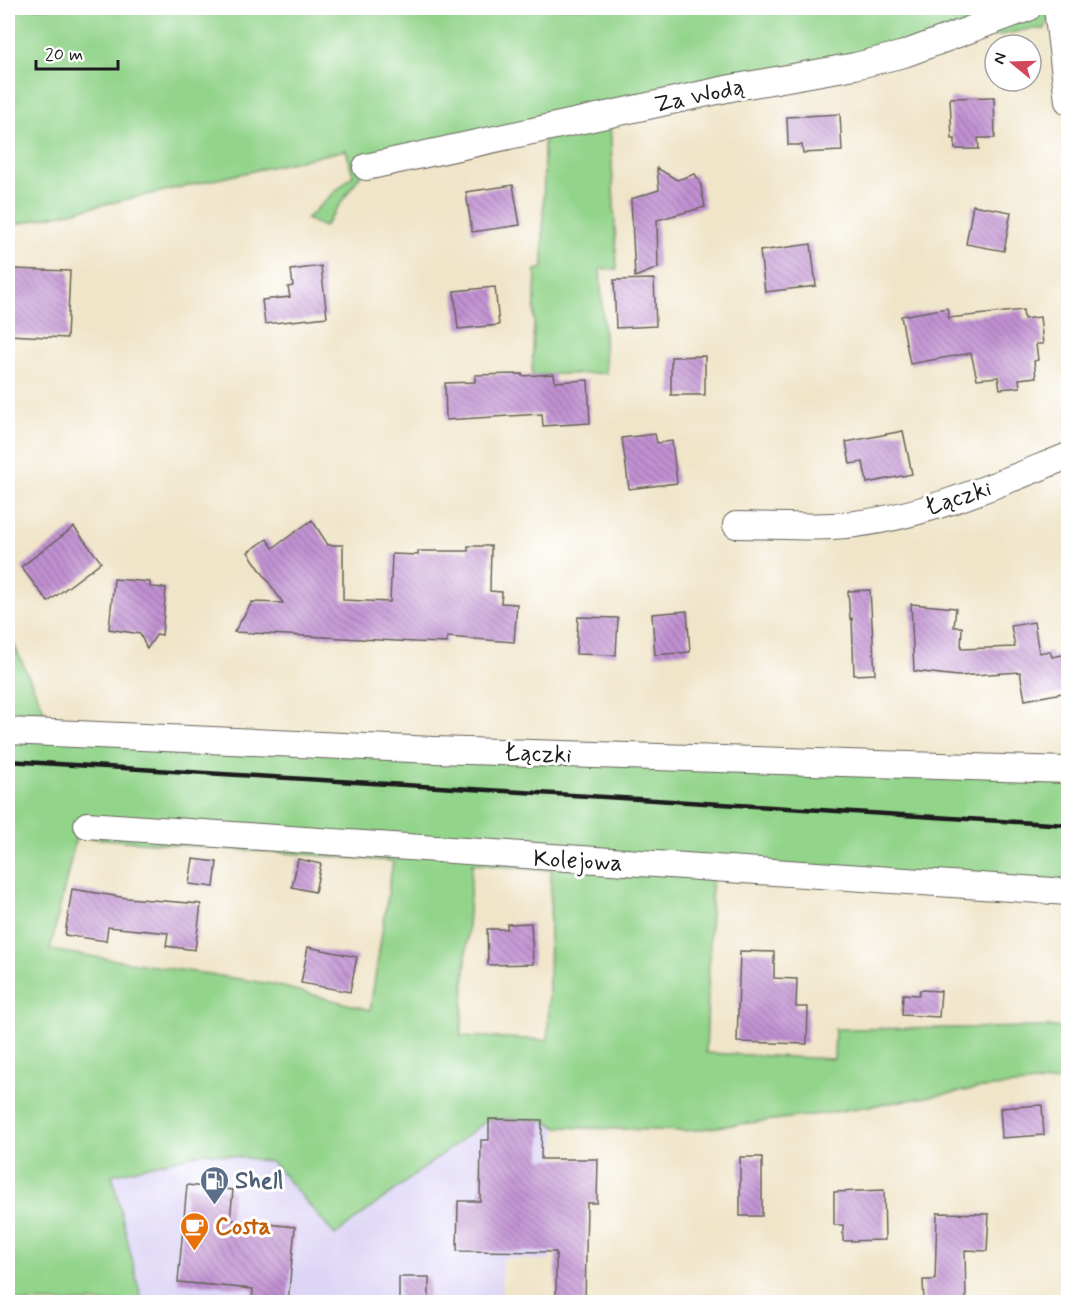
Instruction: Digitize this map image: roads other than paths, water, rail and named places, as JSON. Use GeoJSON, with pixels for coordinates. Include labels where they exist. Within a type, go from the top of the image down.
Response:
{"type":"FeatureCollection","features":[{"type":"Feature","properties":{"kind":"street","name":"Za Wodą"},"geometry":{"type":"LineString","coordinates":[[366,167],[731,88],[855,66],[903,54],[1028,8]]}},
{"type":"Feature","properties":{"kind":"street"},"geometry":{"type":"LineString","coordinates":[[1057,8],[1068,100]]}},
{"type":"Feature","properties":{"kind":"street","name":"Łączki"},"geometry":{"type":"LineString","coordinates":[[736,525],[807,527],[855,524],[898,516],[992,486],[1068,456]]}},
{"type":"Feature","properties":{"kind":"street","name":"Łączki"},"geometry":{"type":"LineString","coordinates":[[8,731],[446,750],[1068,770]]}},
{"type":"Feature","properties":{"kind":"street","name":"Kolejowa"},"geometry":{"type":"LineString","coordinates":[[87,825],[538,858],[701,866],[1068,892]]}},
{"type":"Feature","properties":{"kind":"railway"},"geometry":{"type":"LineString","coordinates":[[8,761],[1068,825]]}},
{"type":"Feature","properties":{"kind":"place","name":"Shell"},"geometry":{"type":"Point","coordinates":[214,1206]}},
{"type":"Feature","properties":{"kind":"place","name":"Costa"},"geometry":{"type":"Point","coordinates":[194,1252]}}]}
